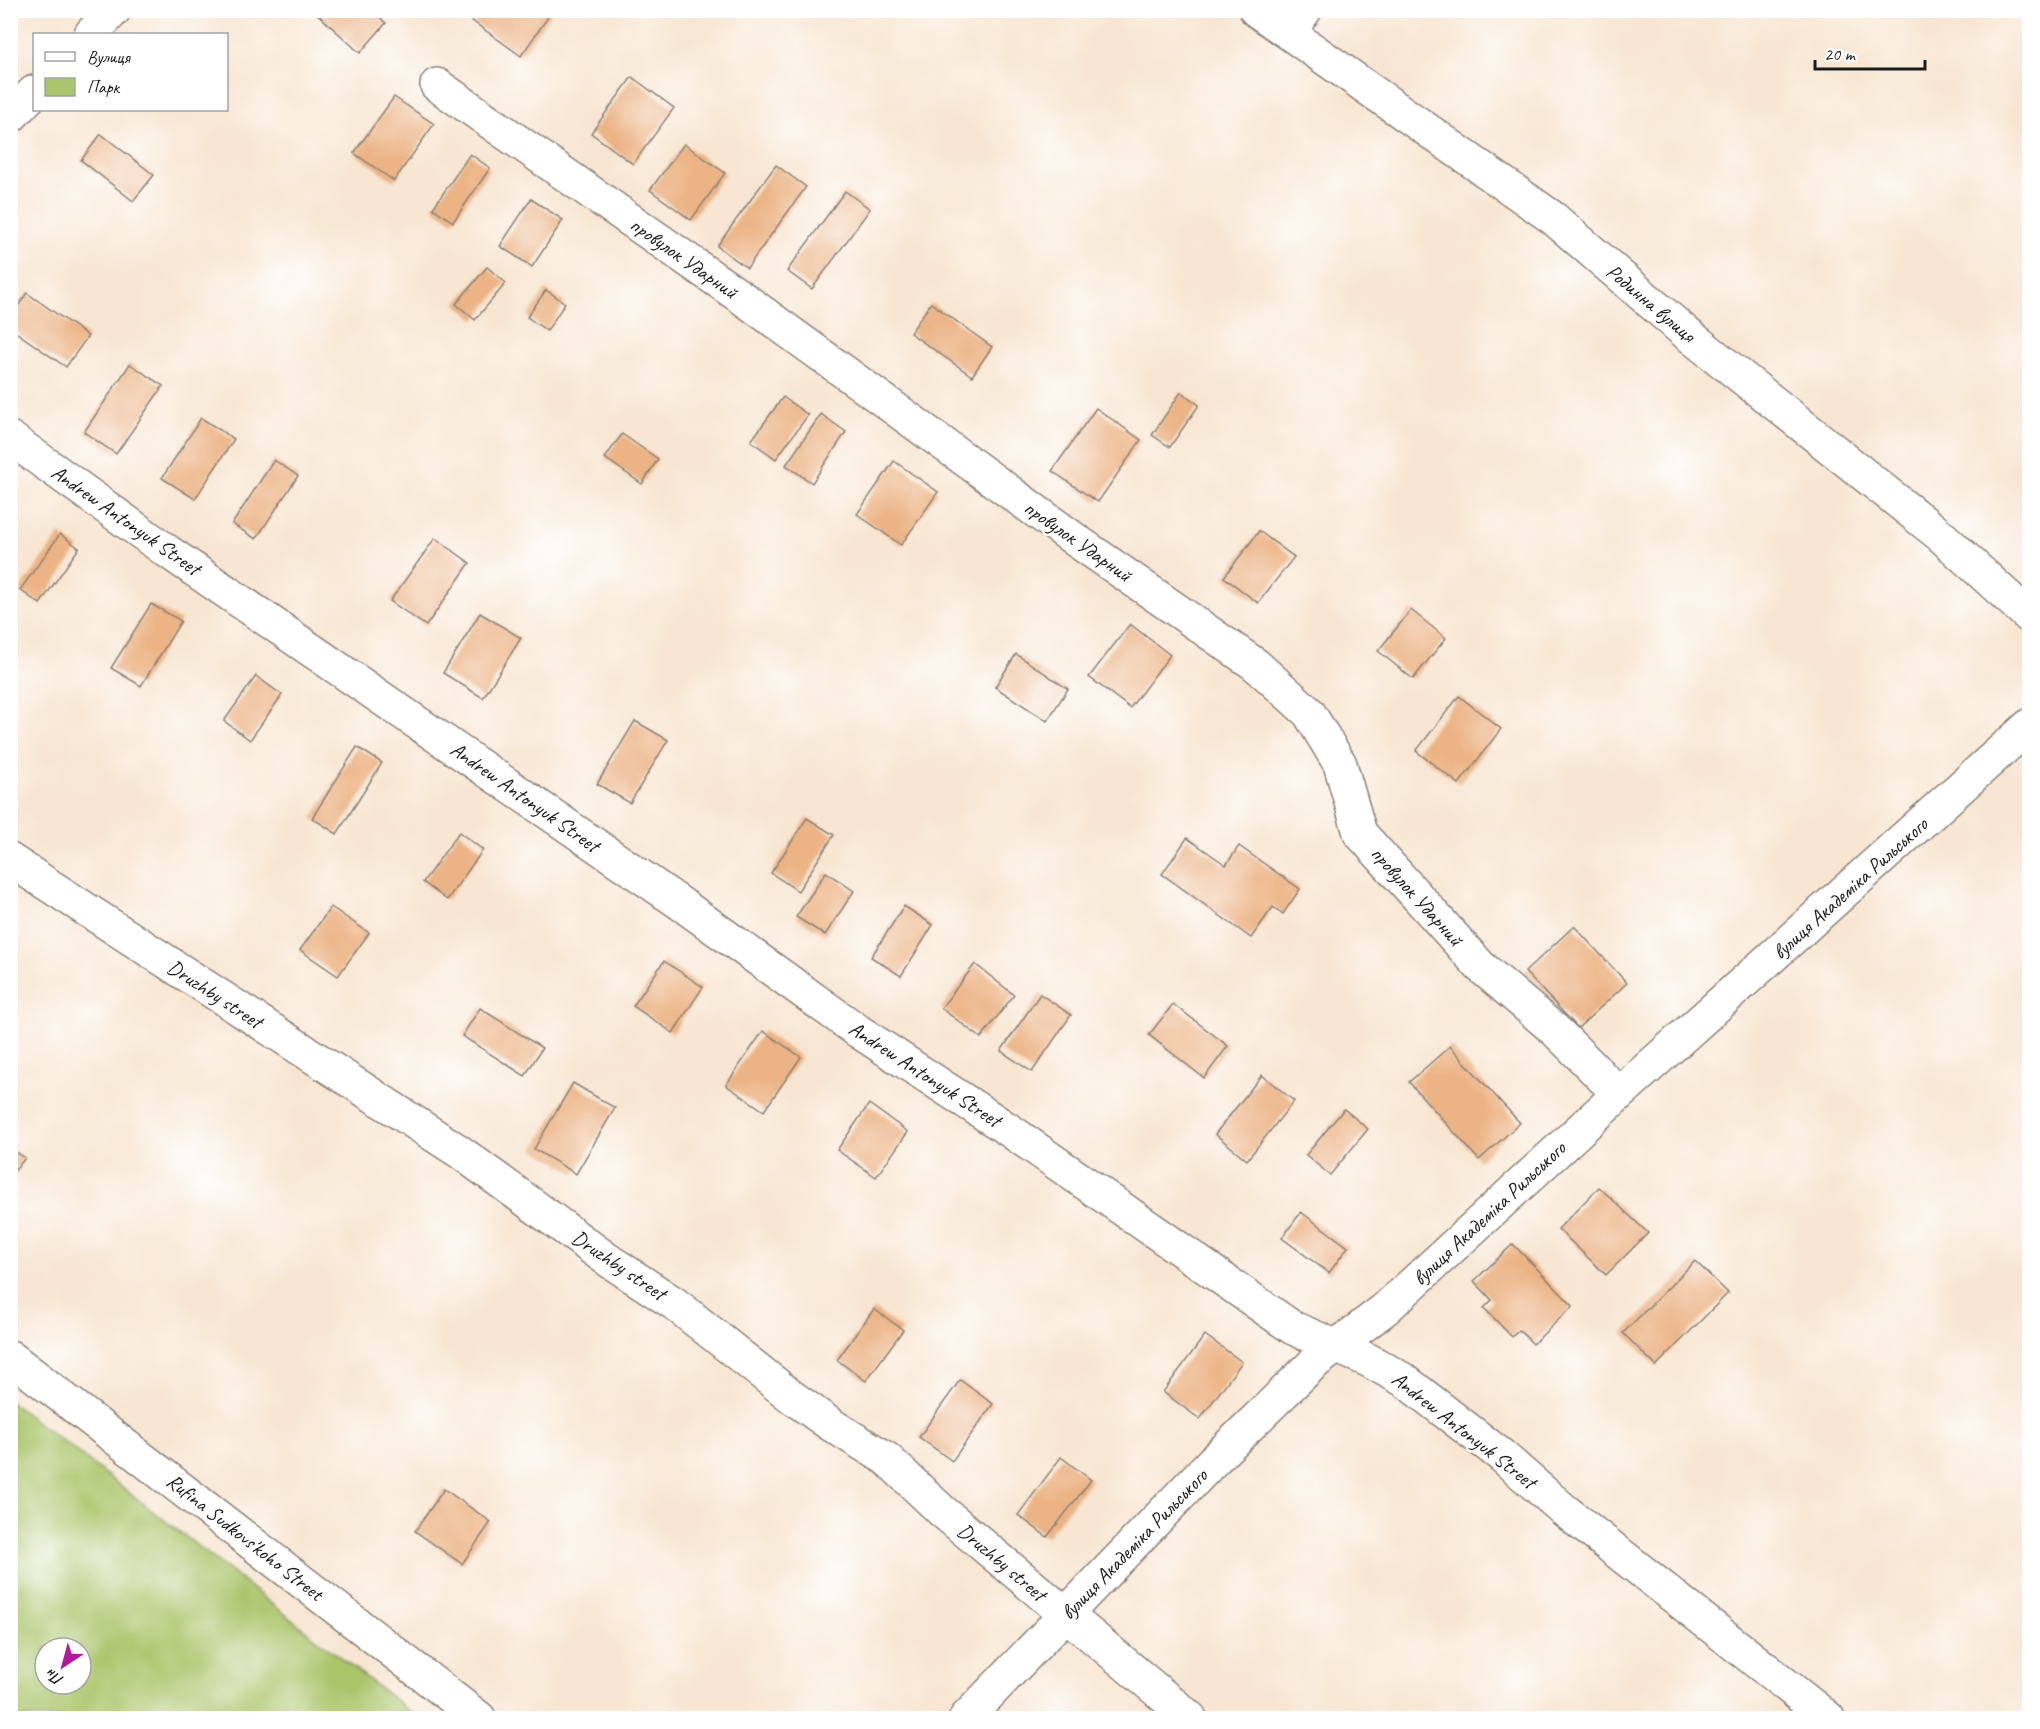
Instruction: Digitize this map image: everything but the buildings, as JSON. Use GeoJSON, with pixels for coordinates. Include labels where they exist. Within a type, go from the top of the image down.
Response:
{"type":"FeatureCollection","features":[{"type":"Feature","properties":{"kind":"street"},"geometry":{"type":"LineString","coordinates":[[92,33],[114,10]]}},
{"type":"Feature","properties":{"kind":"street","name":"Родинна вулиця"},"geometry":{"type":"LineString","coordinates":[[1256,10],[1297,21],[1553,218],[1685,332],[1940,535],[2030,617]]}},
{"type":"Feature","properties":{"kind":"street","name":"провулок Ударний"},"geometry":{"type":"LineString","coordinates":[[437,85],[748,302],[1077,541],[1256,665],[1309,713],[1340,764],[1360,833],[1480,966],[1556,1031],[1619,1094]]}},
{"type":"Feature","properties":{"kind":"street"},"geometry":{"type":"LineString","coordinates":[[10,117],[33,93]]}},
{"type":"Feature","properties":{"kind":"street","name":"Andrew Antonyuk Street"},"geometry":{"type":"LineString","coordinates":[[10,438],[174,556],[676,901],[858,1031],[1012,1132],[1293,1329],[1368,1360],[1404,1380],[1502,1456],[1573,1518],[1828,1719]]}},
{"type":"Feature","properties":{"kind":"street","name":"вулиця Академіка Рильського"},"geometry":{"type":"LineString","coordinates":[[966,1719],[1064,1614],[1312,1364],[1385,1309],[1619,1094],[2030,725]]}},
{"type":"Feature","properties":{"kind":"street","name":"Druzhby street"},"geometry":{"type":"LineString","coordinates":[[10,860],[460,1152],[608,1260],[675,1304],[792,1397],[830,1424],[887,1459],[942,1511],[1190,1719]]}},
{"type":"Feature","properties":{"kind":"street","name":"Rufina Sudkovs'koho Street"},"geometry":{"type":"LineString","coordinates":[[10,1357],[479,1719]]}},
{"type":"Feature","properties":{"kind":"green space"},"geometry":{"type":"Polygon","coordinates":[[[10,1402],[73,1449],[418,1718],[11,1718],[10,1402]]]}}]}
